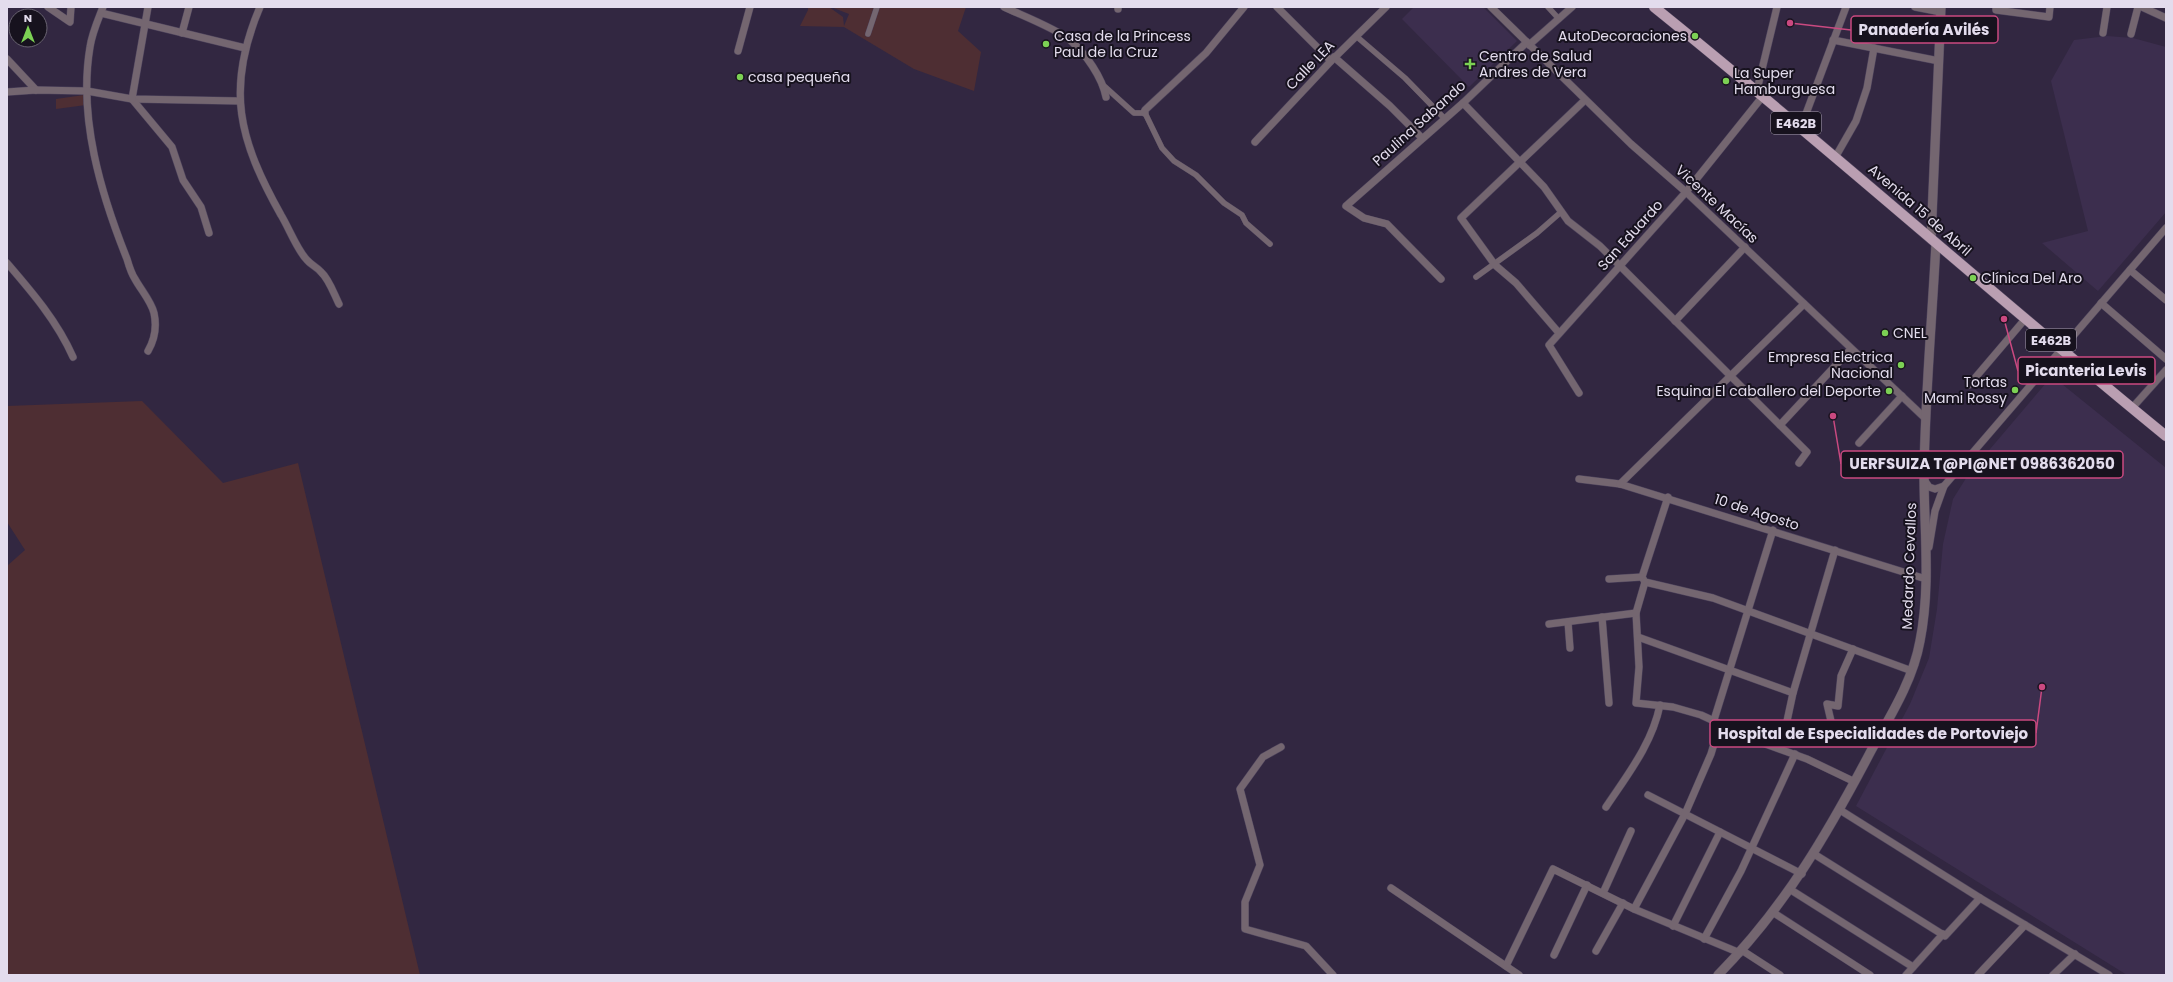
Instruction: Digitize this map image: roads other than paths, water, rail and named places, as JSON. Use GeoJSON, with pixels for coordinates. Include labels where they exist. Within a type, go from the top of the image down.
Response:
{"type":"FeatureCollection","features":[{"type":"Feature","properties":{"kind":"main road","name":"Avenida 15 de Abril"},"geometry":{"type":"LineString","coordinates":[[1654,7],[1836,156],[1933,241],[2166,436]]}},
{"type":"Feature","properties":{"kind":"street"},"geometry":{"type":"LineString","coordinates":[[48,7],[70,22],[71,7]]}},
{"type":"Feature","properties":{"kind":"street"},"geometry":{"type":"LineString","coordinates":[[148,7],[132,99],[172,147],[183,180],[201,207],[209,233]]}},
{"type":"Feature","properties":{"kind":"street"},"geometry":{"type":"LineString","coordinates":[[182,33],[189,7]]}},
{"type":"Feature","properties":{"kind":"street"},"geometry":{"type":"LineString","coordinates":[[260,7],[245,48],[240,100],[243,131],[269,194],[307,260],[323,273],[339,304]]}},
{"type":"Feature","properties":{"kind":"street"},"geometry":{"type":"LineString","coordinates":[[738,52],[750,7]]}},
{"type":"Feature","properties":{"kind":"street"},"geometry":{"type":"LineString","coordinates":[[868,34],[877,7]]}},
{"type":"Feature","properties":{"kind":"street"},"geometry":{"type":"LineString","coordinates":[[1004,7],[1070,40],[1090,64],[1101,83],[1106,97]]}},
{"type":"Feature","properties":{"kind":"street"},"geometry":{"type":"LineString","coordinates":[[1101,83],[1134,113],[1145,112],[1206,53],[1244,7]]}},
{"type":"Feature","properties":{"kind":"street"},"geometry":{"type":"LineString","coordinates":[[1277,7],[1333,59],[1390,106],[1422,138]]}},
{"type":"Feature","properties":{"kind":"street","name":"Calle LEA"},"geometry":{"type":"LineString","coordinates":[[1255,142],[1333,59],[1386,7]]}},
{"type":"Feature","properties":{"kind":"street","name":"Vicente Macías"},"geometry":{"type":"LineString","coordinates":[[1491,7],[1584,100],[1745,247],[1926,419]]}},
{"type":"Feature","properties":{"kind":"street"},"geometry":{"type":"LineString","coordinates":[[1548,7],[1559,19]]}},
{"type":"Feature","properties":{"kind":"street","name":"Paulina Sabando"},"geometry":{"type":"LineString","coordinates":[[1441,279],[1387,224],[1364,218],[1346,206],[1528,44],[1572,7]]}},
{"type":"Feature","properties":{"kind":"street","name":"San Eduardo"},"geometry":{"type":"LineString","coordinates":[[1579,393],[1549,345],[1686,192],[1760,93],[1777,7]]}},
{"type":"Feature","properties":{"kind":"street"},"geometry":{"type":"LineString","coordinates":[[1801,127],[1846,7]]}},
{"type":"Feature","properties":{"kind":"street"},"geometry":{"type":"LineString","coordinates":[[1915,7],[1941,10]]}},
{"type":"Feature","properties":{"kind":"street"},"geometry":{"type":"LineString","coordinates":[[1996,8],[2049,17],[2050,7]]}},
{"type":"Feature","properties":{"kind":"street"},"geometry":{"type":"LineString","coordinates":[[2103,33],[2107,7]]}},
{"type":"Feature","properties":{"kind":"street"},"geometry":{"type":"LineString","coordinates":[[2131,34],[2138,7]]}},
{"type":"Feature","properties":{"kind":"street"},"geometry":{"type":"LineString","coordinates":[[2142,7],[2166,18]]}},
{"type":"Feature","properties":{"kind":"street"},"geometry":{"type":"LineString","coordinates":[[148,351],[153,342],[156,331],[154,313],[134,278],[103,189],[92,144],[87,91],[90,46],[102,10],[182,33],[245,48]]}},
{"type":"Feature","properties":{"kind":"street","name":"Medardo Cevallos"},"geometry":{"type":"LineString","coordinates":[[1718,975],[1741,952],[1774,913],[1802,874],[1814,854],[1840,810],[1899,699],[1912,670],[1921,634],[1926,576],[1926,419],[1941,10]]}},
{"type":"Feature","properties":{"kind":"street"},"geometry":{"type":"LineString","coordinates":[[1356,36],[1405,78],[1445,119]]}},
{"type":"Feature","properties":{"kind":"street"},"geometry":{"type":"LineString","coordinates":[[1833,40],[1939,61]]}},
{"type":"Feature","properties":{"kind":"street"},"geometry":{"type":"LineString","coordinates":[[1836,156],[1856,121],[1867,88],[1874,48]]}},
{"type":"Feature","properties":{"kind":"street"},"geometry":{"type":"LineString","coordinates":[[7,59],[36,90]]}},
{"type":"Feature","properties":{"kind":"street"},"geometry":{"type":"LineString","coordinates":[[7,92],[36,90],[87,91],[132,99],[240,100]]}},
{"type":"Feature","properties":{"kind":"street"},"geometry":{"type":"LineString","coordinates":[[1559,333],[1516,283],[1495,264],[1461,218],[1584,100]]}},
{"type":"Feature","properties":{"kind":"street"},"geometry":{"type":"LineString","coordinates":[[1463,103],[1521,161],[1544,188],[1560,212],[1578,231],[1600,246],[1621,266],[1806,452],[1799,463]]}},
{"type":"Feature","properties":{"kind":"street"},"geometry":{"type":"LineString","coordinates":[[1145,112],[1162,148],[1174,161],[1196,175],[1224,203],[1242,215],[1246,224],[1270,244]]}},
{"type":"Feature","properties":{"kind":"street"},"geometry":{"type":"LineString","coordinates":[[1476,277],[1537,233],[1560,212]]}},
{"type":"Feature","properties":{"kind":"street"},"geometry":{"type":"LineString","coordinates":[[1926,576],[1933,519],[1939,496],[1944,486],[2166,228]]}},
{"type":"Feature","properties":{"kind":"street"},"geometry":{"type":"LineString","coordinates":[[1675,321],[1745,247]]}},
{"type":"Feature","properties":{"kind":"street"},"geometry":{"type":"LineString","coordinates":[[7,262],[44,307],[66,341],[73,357]]}},
{"type":"Feature","properties":{"kind":"street"},"geometry":{"type":"LineString","coordinates":[[2130,270],[2166,300]]}},
{"type":"Feature","properties":{"kind":"street"},"geometry":{"type":"LineString","coordinates":[[1620,484],[1804,304]]}},
{"type":"Feature","properties":{"kind":"street"},"geometry":{"type":"LineString","coordinates":[[2101,304],[2166,359]]}},
{"type":"Feature","properties":{"kind":"street"},"geometry":{"type":"LineString","coordinates":[[1969,385],[2026,318]]}},
{"type":"Feature","properties":{"kind":"street"},"geometry":{"type":"LineString","coordinates":[[1780,425],[1851,349]]}},
{"type":"Feature","properties":{"kind":"street"},"geometry":{"type":"LineString","coordinates":[[2132,408],[2166,370]]}},
{"type":"Feature","properties":{"kind":"street"},"geometry":{"type":"LineString","coordinates":[[1859,443],[1902,396]]}},
{"type":"Feature","properties":{"kind":"street","name":"10 de Agosto"},"geometry":{"type":"LineString","coordinates":[[1579,479],[1620,484],[1668,497],[1835,550],[1926,576]]}},
{"type":"Feature","properties":{"kind":"street"},"geometry":{"type":"LineString","coordinates":[[1925,481],[1929,487],[1935,490],[1944,486]]}},
{"type":"Feature","properties":{"kind":"street"},"geometry":{"type":"LineString","coordinates":[[1668,497],[1643,580],[1636,613],[1639,667],[1636,703],[1660,705],[1687,711],[1714,720],[1742,734],[1795,754],[1855,782]]}},
{"type":"Feature","properties":{"kind":"street"},"geometry":{"type":"LineString","coordinates":[[1634,909],[1685,814],[1714,744],[1714,720],[1773,530]]}},
{"type":"Feature","properties":{"kind":"street"},"geometry":{"type":"LineString","coordinates":[[1781,749],[1793,693],[1835,550]]}},
{"type":"Feature","properties":{"kind":"street"},"geometry":{"type":"LineString","coordinates":[[1609,579],[1643,580],[1693,592],[1912,670]]}},
{"type":"Feature","properties":{"kind":"street"},"geometry":{"type":"LineString","coordinates":[[1549,624],[1636,613]]}},
{"type":"Feature","properties":{"kind":"street"},"geometry":{"type":"LineString","coordinates":[[1602,617],[1609,703]]}},
{"type":"Feature","properties":{"kind":"street"},"geometry":{"type":"LineString","coordinates":[[1568,622],[1570,648]]}},
{"type":"Feature","properties":{"kind":"street"},"geometry":{"type":"LineString","coordinates":[[1638,637],[1793,693]]}},
{"type":"Feature","properties":{"kind":"street"},"geometry":{"type":"LineString","coordinates":[[1827,734],[1831,721],[1827,704],[1838,706],[1841,676],[1853,649]]}},
{"type":"Feature","properties":{"kind":"street"},"geometry":{"type":"LineString","coordinates":[[1606,806],[1638,760],[1652,735],[1660,705]]}},
{"type":"Feature","properties":{"kind":"street"},"geometry":{"type":"LineString","coordinates":[[1281,747],[1263,757],[1240,789],[1260,865],[1245,902],[1245,929],[1306,946],[1332,975]]}},
{"type":"Feature","properties":{"kind":"street"},"geometry":{"type":"LineString","coordinates":[[1704,939],[1751,848],[1795,754]]}},
{"type":"Feature","properties":{"kind":"street"},"geometry":{"type":"LineString","coordinates":[[1648,795],[1802,874]]}},
{"type":"Feature","properties":{"kind":"street"},"geometry":{"type":"LineString","coordinates":[[1840,810],[1980,898],[2109,975]]}},
{"type":"Feature","properties":{"kind":"street"},"geometry":{"type":"LineString","coordinates":[[1603,893],[1622,848],[1631,831]]}},
{"type":"Feature","properties":{"kind":"street"},"geometry":{"type":"LineString","coordinates":[[1673,926],[1720,832]]}},
{"type":"Feature","properties":{"kind":"street"},"geometry":{"type":"LineString","coordinates":[[1814,854],[1945,936],[1980,898]]}},
{"type":"Feature","properties":{"kind":"street"},"geometry":{"type":"LineString","coordinates":[[1506,966],[1553,869],[1634,909],[1704,939],[1741,952],[1780,975]]}},
{"type":"Feature","properties":{"kind":"street"},"geometry":{"type":"LineString","coordinates":[[1554,955],[1587,885]]}},
{"type":"Feature","properties":{"kind":"street"},"geometry":{"type":"LineString","coordinates":[[1391,888],[1519,975]]}},
{"type":"Feature","properties":{"kind":"street"},"geometry":{"type":"LineString","coordinates":[[1791,890],[1913,967]]}},
{"type":"Feature","properties":{"kind":"street"},"geometry":{"type":"LineString","coordinates":[[1596,951],[1623,903]]}},
{"type":"Feature","properties":{"kind":"street"},"geometry":{"type":"LineString","coordinates":[[1774,913],[1870,975]]}},
{"type":"Feature","properties":{"kind":"street"},"geometry":{"type":"LineString","coordinates":[[1978,975],[2025,925]]}},
{"type":"Feature","properties":{"kind":"street"},"geometry":{"type":"LineString","coordinates":[[1906,975],[1943,934]]}},
{"type":"Feature","properties":{"kind":"street"},"geometry":{"type":"LineString","coordinates":[[2053,975],[2075,954]]}},
{"type":"Feature","properties":{"kind":"place","name":"Panadería Avilés"},"geometry":{"type":"Point","coordinates":[1790,23]}},
{"type":"Feature","properties":{"kind":"place","name":"AutoDecoraciones"},"geometry":{"type":"Point","coordinates":[1695,36]}},
{"type":"Feature","properties":{"kind":"place","name":"Casa de la Princess Paul de la Cruz"},"geometry":{"type":"Point","coordinates":[1046,44]}},
{"type":"Feature","properties":{"kind":"place","name":"Centro de Salud Andres de Vera"},"geometry":{"type":"Point","coordinates":[1470,64]}},
{"type":"Feature","properties":{"kind":"place","name":"casa pequeña"},"geometry":{"type":"Point","coordinates":[740,77]}},
{"type":"Feature","properties":{"kind":"place","name":"La Super Hamburguesa"},"geometry":{"type":"Point","coordinates":[1726,81]}},
{"type":"Feature","properties":{"kind":"place","name":"Clínica Del Aro"},"geometry":{"type":"Point","coordinates":[1973,278]}},
{"type":"Feature","properties":{"kind":"place","name":"Picanteria Levis"},"geometry":{"type":"Point","coordinates":[2004,319]}},
{"type":"Feature","properties":{"kind":"place","name":"CNEL"},"geometry":{"type":"Point","coordinates":[1885,333]}},
{"type":"Feature","properties":{"kind":"place","name":"Empresa Electrica Nacional"},"geometry":{"type":"Point","coordinates":[1901,365]}},
{"type":"Feature","properties":{"kind":"place","name":"Tortas Mami Rossy"},"geometry":{"type":"Point","coordinates":[2015,390]}},
{"type":"Feature","properties":{"kind":"place","name":"Esquina El caballero del Deporte"},"geometry":{"type":"Point","coordinates":[1889,391]}},
{"type":"Feature","properties":{"kind":"place","name":"UERFSUIZA T@PI@NET 0986362050"},"geometry":{"type":"Point","coordinates":[1833,416]}},
{"type":"Feature","properties":{"kind":"place","name":"Hospital de Especialidades de Portoviejo"},"geometry":{"type":"Point","coordinates":[2042,687]}}]}
